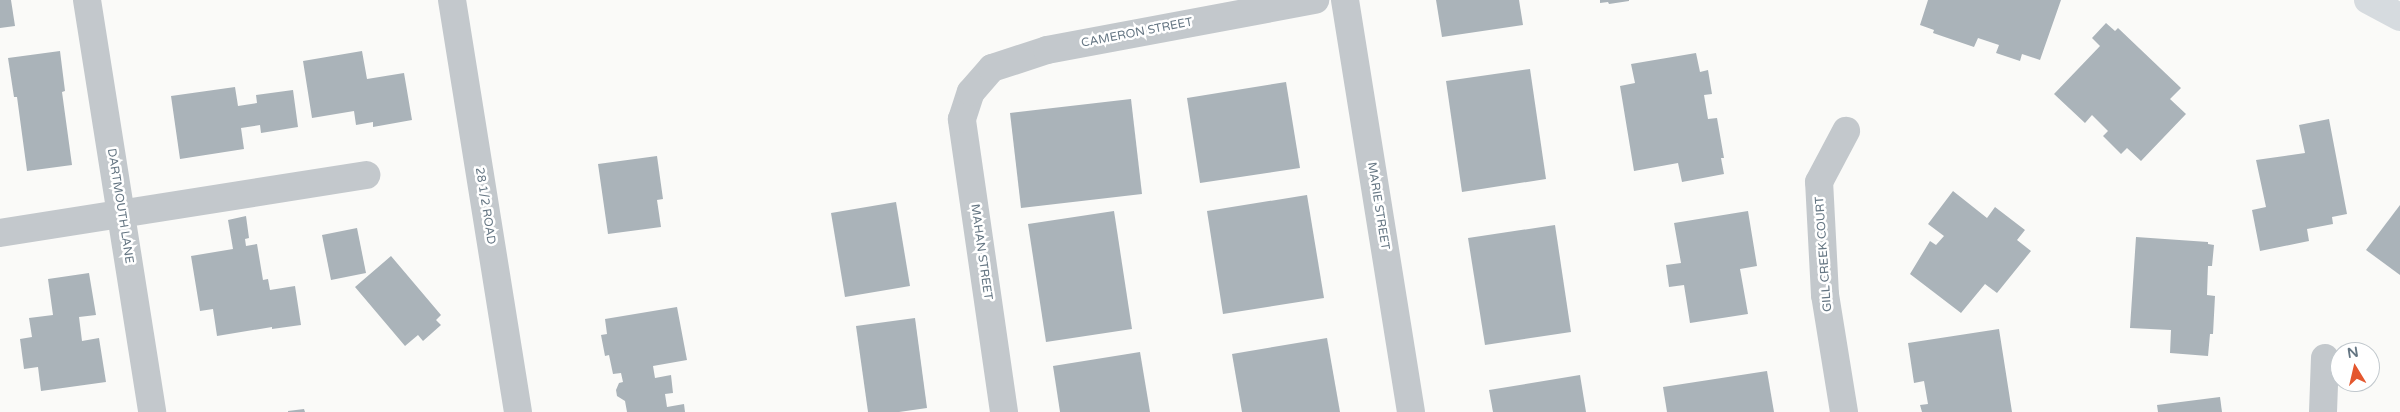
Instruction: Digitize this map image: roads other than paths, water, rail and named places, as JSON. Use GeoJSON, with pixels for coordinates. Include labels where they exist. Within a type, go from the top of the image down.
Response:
{"type":"FeatureCollection","features":[{"type":"Feature","properties":{"kind":"main road"},"geometry":{"type":"LineString","coordinates":[[2368,0],[2400,17]]}},
{"type":"Feature","properties":{"kind":"street","name":"DARTMOUTH LANE"},"geometry":{"type":"LineString","coordinates":[[87,0],[152,412]]}},
{"type":"Feature","properties":{"kind":"street","name":"28 1/2 ROAD"},"geometry":{"type":"LineString","coordinates":[[452,0],[518,412]]}},
{"type":"Feature","properties":{"kind":"street","name":"CAMERON STREET"},"geometry":{"type":"LineString","coordinates":[[970,92],[992,68],[1047,50],[1315,0]]}},
{"type":"Feature","properties":{"kind":"street","name":"MARIE STREET"},"geometry":{"type":"LineString","coordinates":[[1345,0],[1410,412]]}},
{"type":"Feature","properties":{"kind":"street","name":"MAHAN STREET"},"geometry":{"type":"LineString","coordinates":[[970,92],[962,119],[1004,412]]}},
{"type":"Feature","properties":{"kind":"street","name":"GILL CREEK COURT"},"geometry":{"type":"LineString","coordinates":[[1844,412],[1825,294],[1819,182],[1846,131]]}},
{"type":"Feature","properties":{"kind":"street"},"geometry":{"type":"LineString","coordinates":[[0,233],[366,175]]}},
{"type":"Feature","properties":{"kind":"street"},"geometry":{"type":"LineString","coordinates":[[2323,412],[2325,358]]}}]}
